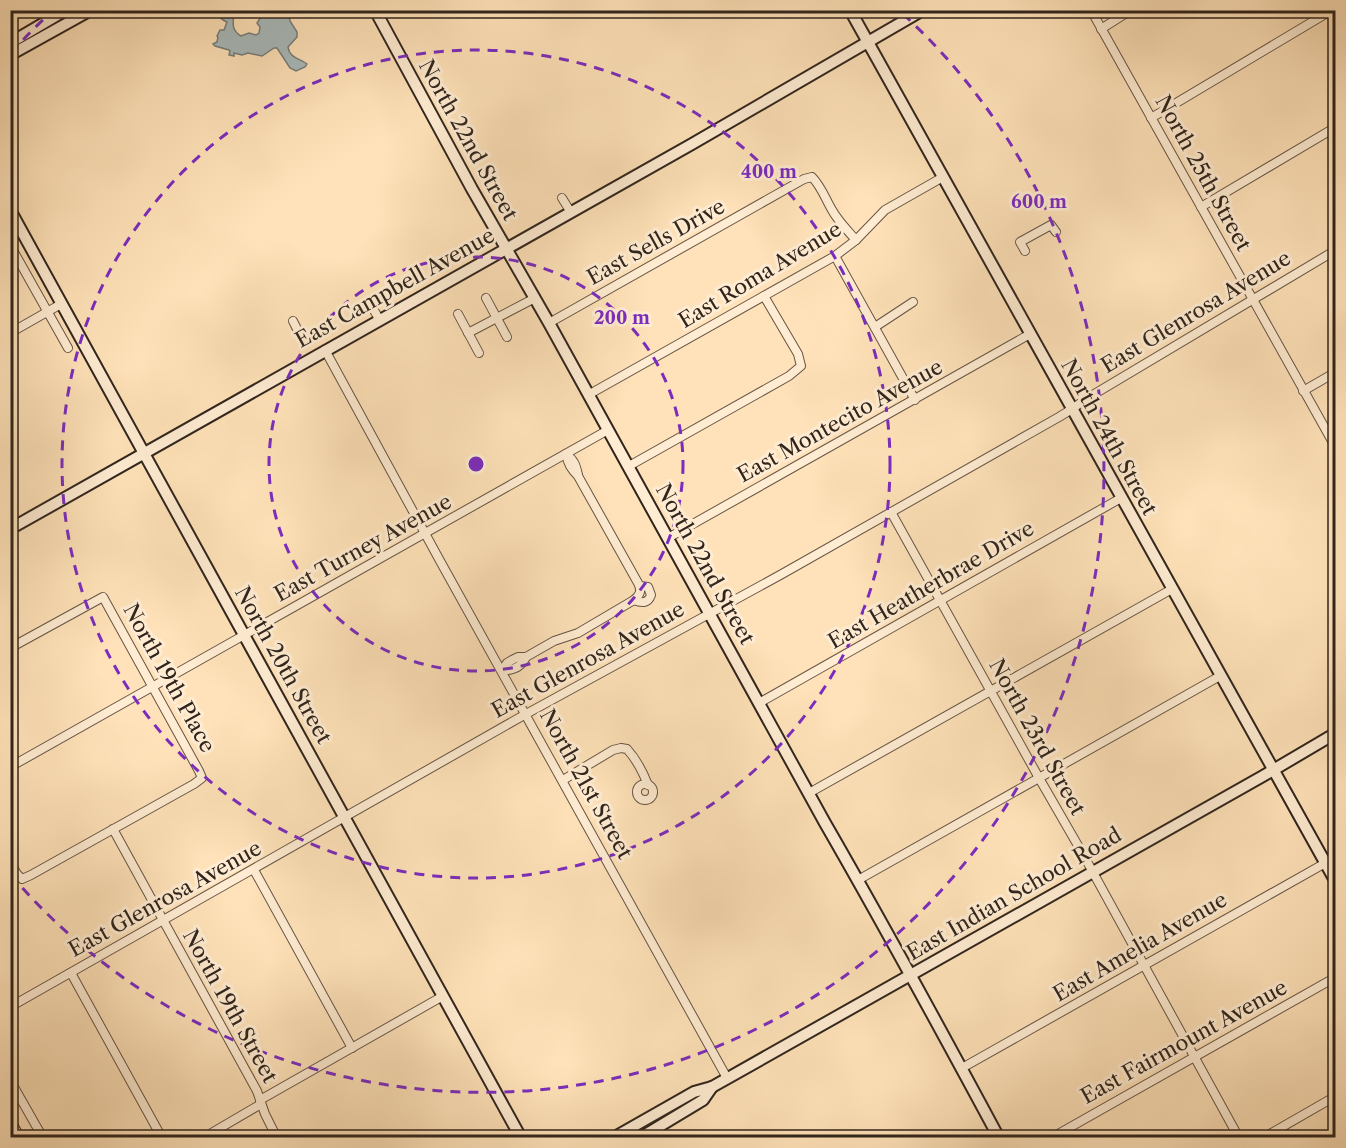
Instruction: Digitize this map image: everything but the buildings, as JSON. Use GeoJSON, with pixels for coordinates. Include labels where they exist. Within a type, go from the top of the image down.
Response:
{"type":"FeatureCollection","features":[{"type":"Feature","properties":{"kind":"highway"},"geometry":{"type":"LineString","coordinates":[[10,1125],[17,1137]]}},
{"type":"Feature","properties":{"kind":"street"},"geometry":{"type":"LineString","coordinates":[[10,43],[66,10]]}},
{"type":"Feature","properties":{"kind":"street"},"geometry":{"type":"LineString","coordinates":[[10,55],[91,10]]}},
{"type":"Feature","properties":{"kind":"street","name":"North 22nd Street"},"geometry":{"type":"LineString","coordinates":[[375,10],[472,189],[629,466],[999,1137]]}},
{"type":"Feature","properties":{"kind":"street","name":"North 24th Street"},"geometry":{"type":"LineString","coordinates":[[850,10],[1335,882]]}},
{"type":"Feature","properties":{"kind":"street","name":"East Campbell Avenue"},"geometry":{"type":"LineString","coordinates":[[10,529],[692,144],[923,10]]}},
{"type":"Feature","properties":{"kind":"street","name":"North 25th Street"},"geometry":{"type":"LineString","coordinates":[[1091,10],[1335,448]]}},
{"type":"Feature","properties":{"kind":"street"},"geometry":{"type":"LineString","coordinates":[[1101,29],[1131,10]]}},
{"type":"Feature","properties":{"kind":"street"},"geometry":{"type":"LineString","coordinates":[[1151,118],[1329,11],[1335,25]]}},
{"type":"Feature","properties":{"kind":"street"},"geometry":{"type":"LineString","coordinates":[[1201,207],[1335,127]]}},
{"type":"Feature","properties":{"kind":"street","name":"East Sells Drive"},"geometry":{"type":"LineString","coordinates":[[549,323],[804,179],[812,177],[818,183],[837,217],[856,240]]}},
{"type":"Feature","properties":{"kind":"street","name":"East Roma Avenue"},"geometry":{"type":"LineString","coordinates":[[588,395],[835,256],[856,240],[885,210],[943,177]]}},
{"type":"Feature","properties":{"kind":"street"},"geometry":{"type":"LineString","coordinates":[[562,198],[570,211]]}},
{"type":"Feature","properties":{"kind":"street","name":"North 20th Street"},"geometry":{"type":"LineString","coordinates":[[10,210],[521,1137]]}},
{"type":"Feature","properties":{"kind":"street"},"geometry":{"type":"LineString","coordinates":[[1025,251],[1020,242],[1051,225],[1056,232]]}},
{"type":"Feature","properties":{"kind":"street"},"geometry":{"type":"LineString","coordinates":[[10,245],[68,348]]}},
{"type":"Feature","properties":{"kind":"street","name":"East Glenrosa Avenue"},"geometry":{"type":"LineString","coordinates":[[10,1007],[526,714],[1072,410],[1086,399],[1335,250]]}},
{"type":"Feature","properties":{"kind":"street"},"geometry":{"type":"LineString","coordinates":[[835,256],[915,400]]}},
{"type":"Feature","properties":{"kind":"street"},"geometry":{"type":"LineString","coordinates":[[629,466],[789,376],[801,366],[798,354],[764,296]]}},
{"type":"Feature","properties":{"kind":"street"},"geometry":{"type":"LineString","coordinates":[[486,298],[507,337]]}},
{"type":"Feature","properties":{"kind":"street"},"geometry":{"type":"LineString","coordinates":[[468,333],[535,298]]}},
{"type":"Feature","properties":{"kind":"street"},"geometry":{"type":"LineString","coordinates":[[875,327],[913,302]]}},
{"type":"Feature","properties":{"kind":"street"},"geometry":{"type":"LineString","coordinates":[[10,333],[61,304]]}},
{"type":"Feature","properties":{"kind":"street"},"geometry":{"type":"LineString","coordinates":[[371,305],[379,319]]}},
{"type":"Feature","properties":{"kind":"street"},"geometry":{"type":"LineString","coordinates":[[458,314],[479,352]]}},
{"type":"Feature","properties":{"kind":"street"},"geometry":{"type":"LineString","coordinates":[[293,321],[303,341]]}},
{"type":"Feature","properties":{"kind":"street","name":"East Montecito Avenue"},"geometry":{"type":"LineString","coordinates":[[668,538],[1030,334]]}},
{"type":"Feature","properties":{"kind":"street","name":"North 21st Street"},"geometry":{"type":"LineString","coordinates":[[325,350],[727,1078]]}},
{"type":"Feature","properties":{"kind":"street"},"geometry":{"type":"LineString","coordinates":[[1304,391],[1335,372]]}},
{"type":"Feature","properties":{"kind":"street","name":"East Turney Avenue"},"geometry":{"type":"LineString","coordinates":[[10,767],[608,430]]}},
{"type":"Feature","properties":{"kind":"street"},"geometry":{"type":"LineString","coordinates":[[502,670],[507,663],[518,657],[526,657],[554,641],[578,633],[634,600],[640,593],[641,589],[578,476],[573,460],[566,454]]}},
{"type":"Feature","properties":{"kind":"street","name":"East Heatherbrae Drive"},"geometry":{"type":"LineString","coordinates":[[759,703],[1121,498]]}},
{"type":"Feature","properties":{"kind":"street","name":"North 23rd Street"},"geometry":{"type":"LineString","coordinates":[[891,512],[1239,1137]]}},
{"type":"Feature","properties":{"kind":"street"},"geometry":{"type":"LineString","coordinates":[[809,793],[1172,589]]}},
{"type":"Feature","properties":{"kind":"street","name":"North 19th Place"},"geometry":{"type":"LineString","coordinates":[[11,647],[103,597],[202,778],[113,829]]}},
{"type":"Feature","properties":{"kind":"street"},"geometry":{"type":"LineString","coordinates":[[858,880],[1220,676]]}},
{"type":"Feature","properties":{"kind":"street","name":"East Indian School Road"},"geometry":{"type":"LineString","coordinates":[[613,1137],[694,1092],[712,1087],[1335,733]]}},
{"type":"Feature","properties":{"kind":"street"},"geometry":{"type":"LineString","coordinates":[[563,780],[603,755],[621,748],[627,749],[630,753],[648,785]]}},
{"type":"Feature","properties":{"kind":"street"},"geometry":{"type":"LineString","coordinates":[[10,862],[22,879],[113,829]]}},
{"type":"Feature","properties":{"kind":"street","name":"North 19th Street"},"geometry":{"type":"LineString","coordinates":[[113,829],[261,1102],[277,1137]]}},
{"type":"Feature","properties":{"kind":"street","name":"East Amelia Avenue"},"geometry":{"type":"LineString","coordinates":[[962,1068],[1335,857]]}},
{"type":"Feature","properties":{"kind":"street"},"geometry":{"type":"LineString","coordinates":[[254,870],[352,1048]]}},
{"type":"Feature","properties":{"kind":"street"},"geometry":{"type":"LineString","coordinates":[[71,973],[162,1137]]}},
{"type":"Feature","properties":{"kind":"street","name":"East Fairmount Avenue"},"geometry":{"type":"LineString","coordinates":[[1051,1137],[1335,977]]}},
{"type":"Feature","properties":{"kind":"street"},"geometry":{"type":"LineString","coordinates":[[203,1137],[443,996]]}},
{"type":"Feature","properties":{"kind":"street"},"geometry":{"type":"LineString","coordinates":[[10,1080],[43,1137]]}},
{"type":"Feature","properties":{"kind":"street","name":"East Indian School Road"},"geometry":{"type":"LineString","coordinates":[[640,1137],[704,1100],[712,1087]]}},
{"type":"Feature","properties":{"kind":"street"},"geometry":{"type":"LineString","coordinates":[[1263,1137],[1335,1096]]}},
{"type":"Feature","properties":{"kind":"shaded area"},"geometry":{"type":"Polygon","coordinates":[[[220,11],[238,11],[234,13],[233,26],[241,36],[259,33],[260,27],[257,23],[265,11],[289,11],[290,21],[297,32],[297,37],[288,47],[289,51],[307,64],[296,71],[290,68],[277,48],[262,56],[248,53],[229,55],[229,50],[213,44],[217,42],[220,30],[224,30],[227,22],[221,18],[220,11]]]}}]}
